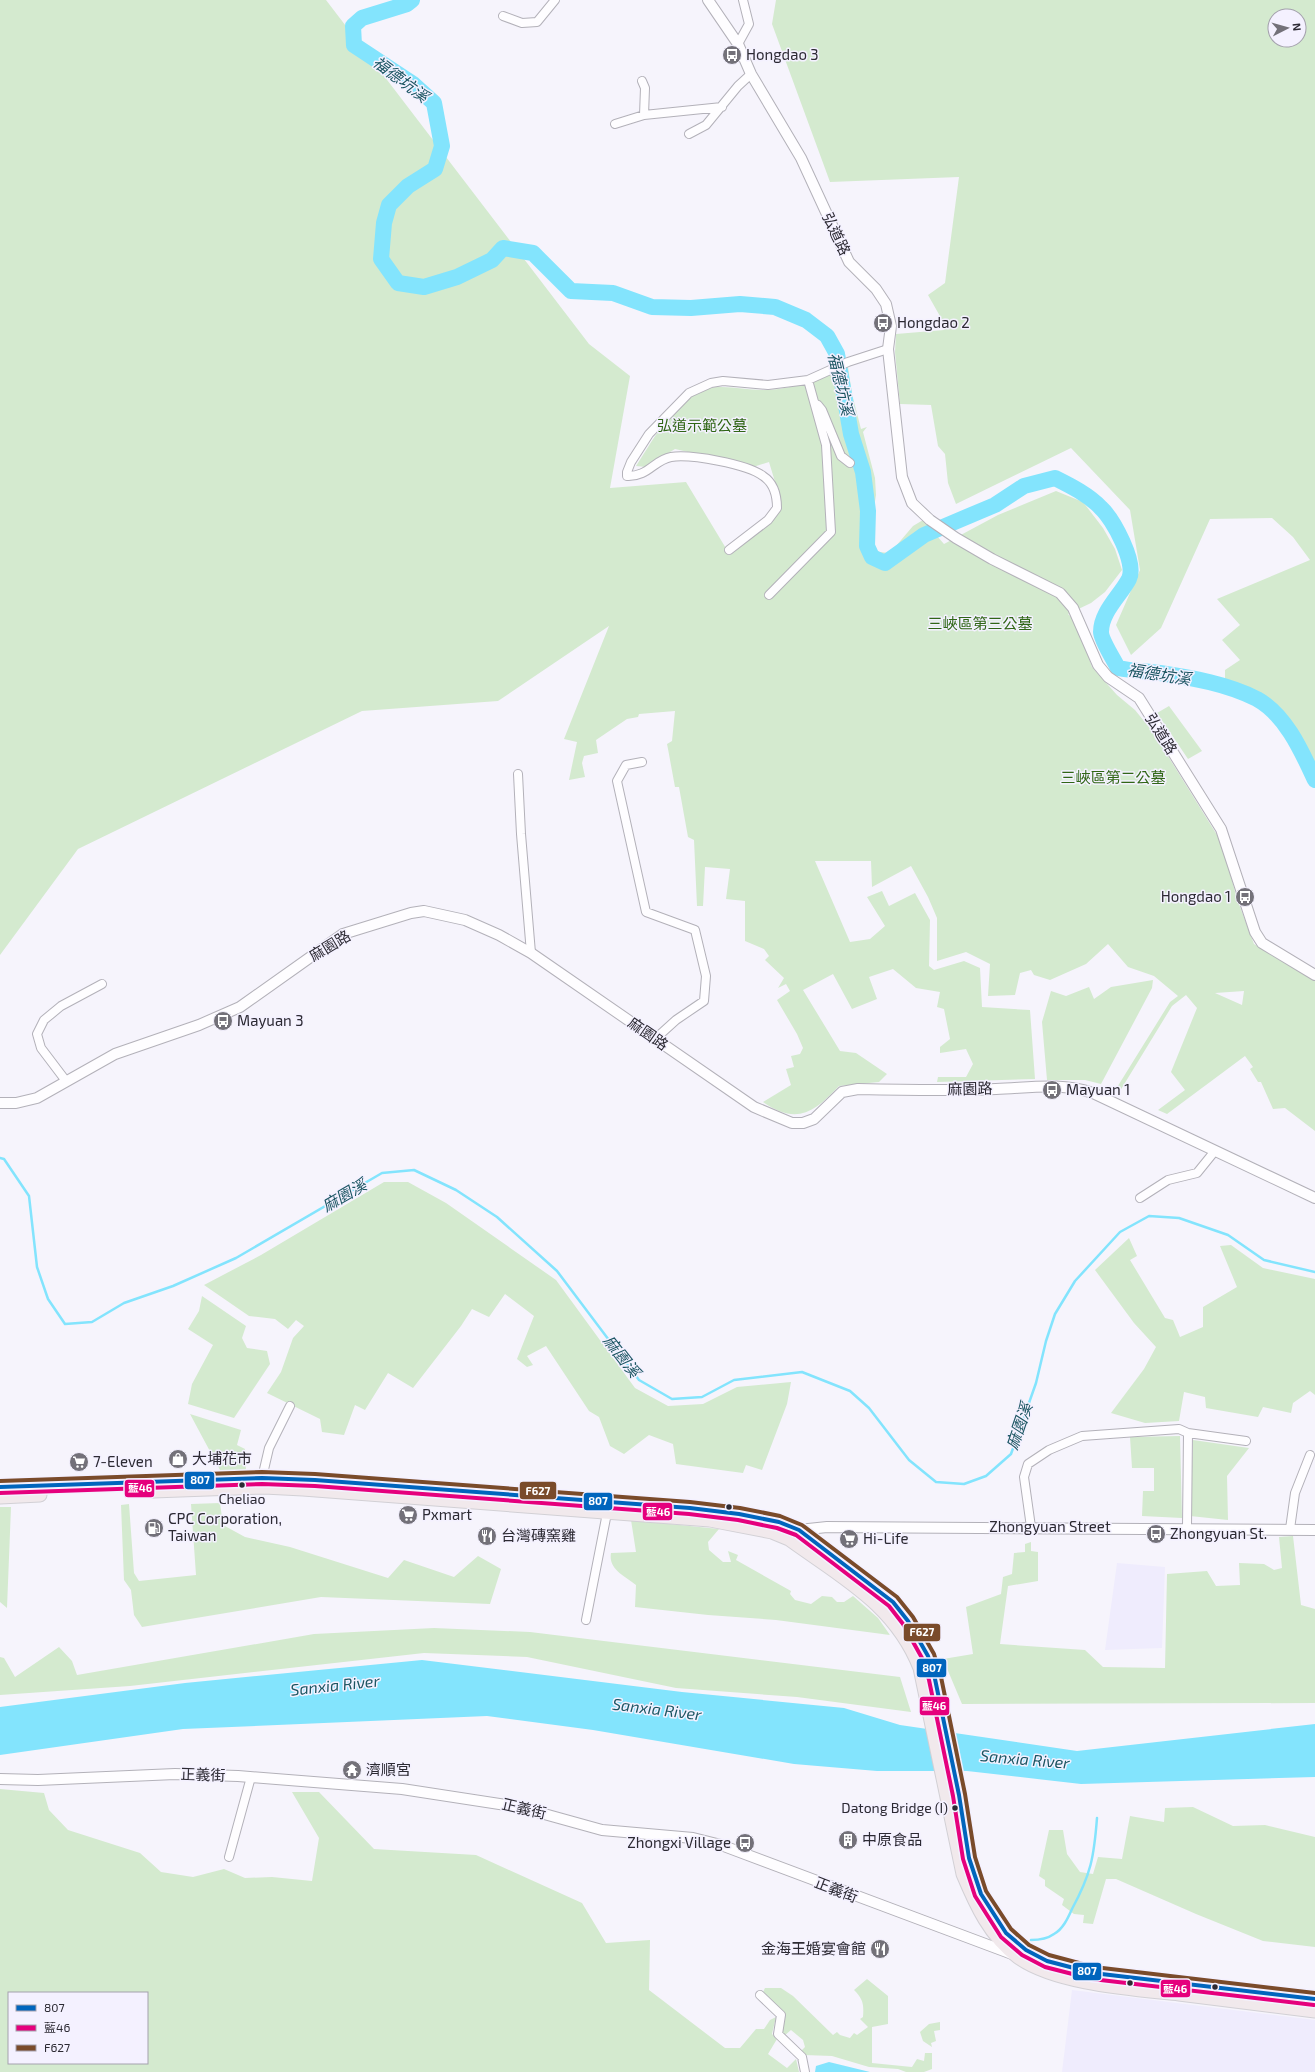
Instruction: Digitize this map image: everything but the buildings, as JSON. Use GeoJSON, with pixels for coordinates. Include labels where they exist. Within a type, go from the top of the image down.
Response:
{"type":"FeatureCollection","features":[{"type":"Feature","properties":{"kind":"main road"},"geometry":{"type":"LineString","coordinates":[[0,1487],[262,1478],[315,1480],[690,1508],[739,1514],[779,1522],[799,1530],[893,1602],[908,1621],[928,1656],[935,1680],[959,1795],[969,1858],[981,1894],[1021,1953],[1093,1973],[1315,1999]]}},
{"type":"Feature","properties":{"kind":"main road"},"geometry":{"type":"LineString","coordinates":[[0,1497],[264,1487],[710,1520],[772,1532],[789,1538],[881,1607],[904,1634],[920,1668],[966,1881],[990,1929],[1021,1953],[1038,1969],[1065,1978],[1144,1990],[1315,2011]]}},
{"type":"Feature","properties":{"kind":"street"},"geometry":{"type":"LineString","coordinates":[[503,16],[522,23],[537,22],[555,0]]}},
{"type":"Feature","properties":{"kind":"street","name":"弘道路"},"geometry":{"type":"LineString","coordinates":[[708,0],[738,44],[751,74],[801,158],[849,262],[876,289],[886,304],[891,326],[888,349],[902,477],[912,503],[930,520],[956,538],[992,559],[1060,593],[1073,608],[1078,615],[1094,659],[1108,677],[1139,698],[1221,829],[1255,932],[1262,943],[1315,975]]}},
{"type":"Feature","properties":{"kind":"street"},"geometry":{"type":"LineString","coordinates":[[738,44],[749,24],[742,0]]}},
{"type":"Feature","properties":{"kind":"street"},"geometry":{"type":"LineString","coordinates":[[689,134],[706,125],[738,86],[751,74]]}},
{"type":"Feature","properties":{"kind":"street"},"geometry":{"type":"LineString","coordinates":[[642,80],[645,88],[644,115]]}},
{"type":"Feature","properties":{"kind":"street"},"geometry":{"type":"LineString","coordinates":[[615,124],[644,115],[722,107]]}},
{"type":"Feature","properties":{"kind":"street"},"geometry":{"type":"LineString","coordinates":[[729,550],[768,520],[777,508],[773,486],[764,476],[743,467],[689,456],[669,457],[639,476],[627,476],[631,462],[648,434],[689,393],[711,383],[723,381],[768,385],[808,380],[848,362],[888,349]]}},
{"type":"Feature","properties":{"kind":"street"},"geometry":{"type":"LineString","coordinates":[[769,595],[831,532],[826,445],[808,380]]}},
{"type":"Feature","properties":{"kind":"street"},"geometry":{"type":"LineString","coordinates":[[814,401],[822,410],[841,456],[850,463]]}},
{"type":"Feature","properties":{"kind":"street"},"geometry":{"type":"LineString","coordinates":[[642,762],[626,766],[617,781],[646,912],[695,930],[706,976],[704,1001],[676,1020],[655,1039]]}},
{"type":"Feature","properties":{"kind":"street"},"geometry":{"type":"LineString","coordinates":[[518,774],[521,834],[531,954]]}},
{"type":"Feature","properties":{"kind":"street","name":"麻園路"},"geometry":{"type":"LineString","coordinates":[[0,1103],[16,1103],[37,1098],[115,1054],[199,1025],[240,1007],[343,934],[411,913],[424,911],[465,920],[499,935],[531,954],[754,1107],[792,1123],[803,1123],[814,1119],[842,1092],[858,1089],[989,1089],[1061,1085],[1078,1088],[1093,1093],[1214,1152],[1315,1198]]}},
{"type":"Feature","properties":{"kind":"street"},"geometry":{"type":"LineString","coordinates":[[66,1081],[41,1048],[37,1034],[44,1020],[61,1006],[102,984]]}},
{"type":"Feature","properties":{"kind":"street"},"geometry":{"type":"LineString","coordinates":[[1140,1198],[1168,1180],[1197,1173],[1214,1152]]}},
{"type":"Feature","properties":{"kind":"street"},"geometry":{"type":"LineString","coordinates":[[262,1478],[268,1448],[290,1406]]}},
{"type":"Feature","properties":{"kind":"street"},"geometry":{"type":"LineString","coordinates":[[1031,1527],[1024,1477],[1028,1464],[1050,1450],[1082,1436],[1179,1429],[1188,1434],[1246,1441]]}},
{"type":"Feature","properties":{"kind":"street"},"geometry":{"type":"LineString","coordinates":[[1187,1527],[1188,1434]]}},
{"type":"Feature","properties":{"kind":"street"},"geometry":{"type":"LineString","coordinates":[[1290,1529],[1295,1494],[1310,1455]]}},
{"type":"Feature","properties":{"kind":"street"},"geometry":{"type":"LineString","coordinates":[[586,1620],[606,1513]]}},
{"type":"Feature","properties":{"kind":"street","name":"Zhongyuan Street"},"geometry":{"type":"LineString","coordinates":[[799,1530],[827,1527],[1187,1527],[1315,1530]]}},
{"type":"Feature","properties":{"kind":"street"},"geometry":{"type":"LineString","coordinates":[[789,1538],[799,1530]]}},
{"type":"Feature","properties":{"kind":"street","name":"正義街"},"geometry":{"type":"LineString","coordinates":[[0,1779],[38,1780],[174,1774],[251,1777],[402,1789],[438,1793],[519,1806],[602,1830],[693,1838],[721,1845],[1021,1953]]}},
{"type":"Feature","properties":{"kind":"street"},"geometry":{"type":"LineString","coordinates":[[229,1857],[251,1777]]}},
{"type":"Feature","properties":{"kind":"street"},"geometry":{"type":"LineString","coordinates":[[760,1995],[781,2015],[778,2034],[802,2057],[805,2072]]}},
{"type":"Feature","properties":{"kind":"shaded area"},"geometry":{"type":"Polygon","coordinates":[[[1117,1563],[1165,1567],[1162,1648],[1105,1650],[1117,1563]]]}},
{"type":"Feature","properties":{"kind":"shaded area"},"geometry":{"type":"Polygon","coordinates":[[[1072,1990],[1315,2020],[1315,2072],[1062,2072],[1072,1990]]]}},
{"type":"Feature","properties":{"kind":"green space"},"geometry":{"type":"Polygon","coordinates":[[[0,0],[326,0],[589,344],[630,376],[610,488],[686,482],[730,555],[779,513],[779,495],[769,462],[753,467],[675,449],[646,467],[636,466],[654,437],[675,410],[684,402],[693,395],[710,388],[728,387],[766,390],[787,388],[818,379],[848,367],[852,394],[861,429],[867,427],[863,432],[875,478],[876,495],[870,533],[874,548],[879,552],[890,553],[913,526],[923,520],[944,544],[998,515],[1056,491],[1083,502],[1103,528],[1115,549],[1122,570],[1105,592],[1091,603],[1068,614],[1076,622],[1092,667],[1117,695],[1135,710],[1153,732],[1222,843],[1237,899],[1254,944],[1315,980],[1315,1131],[1285,1108],[1273,1109],[1261,1082],[1258,1082],[1250,1069],[1253,1067],[1245,1056],[1167,1114],[1158,1110],[1185,1090],[1171,1072],[1197,1008],[1186,995],[1172,1006],[1120,1091],[1116,1089],[1170,1002],[1178,996],[1154,976],[1128,967],[1108,944],[1086,964],[1050,980],[1034,975],[1031,970],[1020,973],[1015,995],[988,996],[990,964],[966,952],[937,961],[937,918],[928,897],[911,866],[872,887],[871,861],[815,861],[850,942],[870,939],[885,926],[867,897],[882,891],[889,906],[915,893],[930,920],[929,966],[934,970],[964,961],[980,968],[982,1007],[1030,1010],[1035,1079],[937,1082],[938,1077],[966,1077],[973,1064],[966,1049],[940,1053],[940,1047],[950,1039],[944,1009],[937,1007],[940,992],[916,988],[893,969],[869,977],[877,999],[852,1009],[833,974],[803,990],[840,1051],[856,1053],[887,1074],[879,1082],[839,1086],[821,1103],[804,1113],[785,1113],[763,1102],[791,1085],[786,1069],[794,1067],[791,1056],[800,1054],[803,1048],[797,1034],[777,1000],[790,991],[786,984],[778,988],[784,978],[765,960],[769,956],[764,949],[745,941],[745,901],[726,899],[730,869],[705,867],[703,906],[697,906],[694,840],[688,837],[679,787],[675,787],[667,744],[672,741],[675,711],[639,714],[638,717],[627,719],[596,740],[598,753],[584,756],[582,763],[585,777],[569,780],[577,742],[564,739],[609,626],[498,701],[362,711],[78,849],[0,955],[0,0]],[[1244,991],[1215,993],[1242,1005],[1244,991]]]}},
{"type":"Feature","properties":{"kind":"green space"},"geometry":{"type":"Polygon","coordinates":[[[776,0],[1315,0],[1315,767],[1306,747],[1288,717],[1272,701],[1249,688],[1225,680],[1225,670],[1240,660],[1222,640],[1240,625],[1217,599],[1310,560],[1293,537],[1272,518],[1210,519],[1161,628],[1131,655],[1116,625],[1140,570],[1130,510],[1071,448],[956,504],[948,483],[945,454],[938,446],[931,405],[900,404],[895,352],[896,334],[944,330],[945,325],[928,295],[945,283],[959,177],[830,182],[772,24],[776,0]]]}},
{"type":"Feature","properties":{"kind":"green space"},"geometry":{"type":"Polygon","coordinates":[[[1169,706],[1202,751],[1188,759],[1157,713],[1169,706]]]}},
{"type":"Feature","properties":{"kind":"green space"},"geometry":{"type":"Polygon","coordinates":[[[1153,980],[1152,988],[1101,1084],[1085,1080],[1047,1080],[1042,1022],[1051,991],[1066,996],[1089,987],[1094,999],[1111,987],[1153,980]]]}},
{"type":"Feature","properties":{"kind":"green space"},"geometry":{"type":"Polygon","coordinates":[[[384,1182],[408,1182],[446,1203],[556,1280],[635,1388],[668,1406],[703,1404],[737,1387],[791,1382],[787,1404],[762,1470],[746,1465],[743,1473],[676,1464],[673,1444],[649,1435],[624,1454],[610,1446],[599,1417],[589,1411],[546,1346],[527,1356],[533,1365],[527,1367],[517,1359],[534,1316],[505,1294],[489,1317],[472,1309],[461,1326],[413,1388],[388,1373],[365,1410],[355,1405],[344,1435],[322,1432],[320,1419],[267,1393],[281,1372],[293,1338],[304,1326],[296,1320],[288,1329],[275,1319],[249,1316],[204,1285],[261,1255],[384,1182]]]}},
{"type":"Feature","properties":{"kind":"green space"},"geometry":{"type":"Polygon","coordinates":[[[1129,1238],[1137,1256],[1130,1260],[1165,1318],[1173,1320],[1180,1337],[1203,1327],[1203,1307],[1237,1287],[1220,1246],[1231,1245],[1263,1268],[1315,1279],[1315,1395],[1310,1391],[1293,1403],[1291,1413],[1263,1407],[1258,1417],[1206,1408],[1205,1397],[1184,1392],[1179,1421],[1145,1423],[1111,1413],[1144,1369],[1156,1347],[1134,1323],[1095,1270],[1129,1238]]]}},
{"type":"Feature","properties":{"kind":"green space"},"geometry":{"type":"Polygon","coordinates":[[[202,1296],[246,1326],[242,1338],[247,1348],[267,1351],[270,1364],[234,1418],[188,1404],[192,1384],[213,1345],[188,1329],[199,1311],[202,1296]]]}},
{"type":"Feature","properties":{"kind":"green space"},"geometry":{"type":"Polygon","coordinates":[[[190,1414],[241,1430],[237,1445],[245,1449],[246,1470],[220,1470],[190,1414]]]}},
{"type":"Feature","properties":{"kind":"green space"},"geometry":{"type":"Polygon","coordinates":[[[1180,1436],[1182,1518],[1142,1516],[1143,1491],[1154,1491],[1154,1468],[1132,1468],[1130,1437],[1180,1436]]]}},
{"type":"Feature","properties":{"kind":"green space"},"geometry":{"type":"Polygon","coordinates":[[[1193,1440],[1249,1448],[1227,1476],[1228,1520],[1190,1516],[1193,1440]]]}},
{"type":"Feature","properties":{"kind":"green space"},"geometry":{"type":"Polygon","coordinates":[[[220,1503],[223,1525],[245,1537],[290,1547],[388,1578],[404,1560],[454,1577],[478,1556],[501,1569],[490,1604],[321,1597],[142,1627],[134,1615],[131,1590],[124,1580],[121,1505],[129,1504],[134,1573],[139,1581],[196,1575],[191,1504],[220,1503]]]}},
{"type":"Feature","properties":{"kind":"green space"},"geometry":{"type":"Polygon","coordinates":[[[0,1507],[11,1507],[7,1608],[0,1602],[0,1507]]]}},
{"type":"Feature","properties":{"kind":"green space"},"geometry":{"type":"Polygon","coordinates":[[[631,1520],[719,1529],[708,1542],[709,1550],[723,1562],[731,1562],[728,1551],[738,1555],[736,1560],[791,1591],[790,1594],[795,1600],[811,1604],[822,1596],[832,1597],[837,1602],[844,1602],[853,1596],[878,1618],[890,1635],[776,1620],[708,1615],[635,1607],[636,1585],[618,1572],[611,1559],[611,1553],[636,1552],[631,1520]]]}},
{"type":"Feature","properties":{"kind":"green space"},"geometry":{"type":"Polygon","coordinates":[[[1293,1536],[1301,1605],[1315,1609],[1315,1703],[962,1704],[943,1659],[973,1654],[966,1607],[1001,1594],[1003,1577],[1012,1574],[1014,1553],[1025,1552],[1025,1544],[1031,1542],[1031,1551],[1038,1552],[1038,1581],[1008,1586],[1000,1644],[1085,1650],[1103,1667],[1165,1668],[1167,1574],[1207,1571],[1216,1586],[1240,1585],[1239,1563],[1264,1564],[1274,1570],[1282,1568],[1279,1537],[1293,1536]]]}},
{"type":"Feature","properties":{"kind":"green space"},"geometry":{"type":"Polygon","coordinates":[[[434,1628],[530,1632],[900,1677],[911,1712],[797,1697],[676,1688],[527,1657],[424,1653],[130,1686],[0,1695],[0,1657],[4,1658],[15,1677],[59,1647],[72,1661],[77,1675],[314,1634],[434,1628]]]}},
{"type":"Feature","properties":{"kind":"green space"},"geometry":{"type":"Polygon","coordinates":[[[0,1789],[44,1793],[49,1810],[68,1830],[140,1853],[161,1872],[193,1877],[224,1869],[245,1878],[272,1877],[312,1881],[319,1838],[292,1792],[319,1792],[374,1849],[476,1855],[582,1903],[606,1943],[650,1940],[649,1990],[725,2048],[740,2048],[756,2029],[764,2029],[770,2020],[776,2017],[772,2034],[777,2039],[768,2054],[787,2068],[796,2059],[799,2072],[0,2072],[0,1789]]]}},
{"type":"Feature","properties":{"kind":"green space"},"geometry":{"type":"Polygon","coordinates":[[[1193,1807],[1233,1826],[1265,1825],[1315,1837],[1315,1947],[1263,1941],[1116,1879],[1106,1879],[1093,1924],[1083,1923],[1084,1915],[1074,1914],[1062,1905],[1064,1899],[1045,1886],[1045,1880],[1039,1876],[1049,1830],[1063,1830],[1067,1854],[1080,1872],[1093,1874],[1098,1857],[1122,1859],[1130,1816],[1164,1822],[1165,1808],[1193,1807]]]}},
{"type":"Feature","properties":{"kind":"green space"},"geometry":{"type":"Polygon","coordinates":[[[867,1979],[888,1996],[888,2024],[872,2027],[872,2063],[912,2067],[917,2059],[924,2061],[925,2053],[932,2053],[932,2069],[924,2072],[906,2072],[898,2069],[869,2067],[832,2056],[804,2055],[800,2052],[805,2047],[803,2040],[791,2030],[784,2036],[780,2033],[782,2015],[762,1994],[765,1988],[781,1988],[793,1996],[833,2035],[837,2032],[840,2035],[850,2038],[854,2033],[857,2035],[868,2027],[860,2019],[863,2017],[863,2005],[861,1999],[854,1990],[867,1979]]]}},
{"type":"Feature","properties":{"kind":"green space"},"geometry":{"type":"Polygon","coordinates":[[[940,2022],[940,2030],[934,2031],[936,2041],[931,2043],[932,2047],[923,2041],[920,2032],[929,2024],[940,2022]]]}},
{"type":"Feature","properties":{"kind":"water","name":"Sanxia River"},"geometry":{"type":"Polygon","coordinates":[[[422,1660],[682,1692],[844,1708],[900,1725],[1077,1751],[1315,1724],[1315,1777],[1081,1784],[967,1771],[877,1771],[794,1764],[593,1730],[487,1716],[183,1729],[0,1755],[0,1707],[185,1683],[422,1660]]]}},
{"type":"Feature","properties":{"kind":"water"},"geometry":{"type":"Polygon","coordinates":[[[829,2062],[870,2072],[815,2072],[816,2066],[829,2062]]]}},
{"type":"Feature","properties":{"kind":"waterway","name":"福德坑溪"},"geometry":{"type":"LineString","coordinates":[[412,0],[407,4],[362,18],[353,26],[354,45],[413,84],[434,103],[442,146],[435,169],[408,186],[389,205],[384,223],[381,259],[398,283],[424,287],[457,277],[492,260],[503,248],[533,253],[571,291],[613,293],[652,307],[691,308],[740,304],[775,307],[806,320],[827,336],[837,354],[851,434],[863,472],[868,511],[867,546],[872,557],[885,563],[924,535],[995,505],[1024,486],[1055,478],[1061,481],[1085,495],[1101,508],[1112,521],[1127,552],[1131,572],[1129,579],[1107,611],[1101,632],[1105,645],[1118,668],[1198,679],[1234,689],[1257,699],[1276,714],[1285,724],[1299,746],[1315,780]]}},
{"type":"Feature","properties":{"kind":"waterway","name":"麻園溪"},"geometry":{"type":"LineString","coordinates":[[0,1158],[4,1159],[29,1196],[37,1267],[48,1299],[65,1324],[92,1322],[124,1303],[173,1286],[236,1258],[382,1173],[414,1170],[456,1190],[497,1217],[557,1271],[639,1380],[672,1399],[702,1397],[734,1380],[802,1372],[850,1391],[869,1408],[909,1460],[936,1482],[964,1484],[986,1476],[1011,1454],[1036,1383],[1046,1341],[1055,1314],[1075,1281],[1120,1232],[1149,1216],[1179,1218],[1228,1235],[1264,1260],[1315,1272]]}},
{"type":"Feature","properties":{"kind":"waterway"},"geometry":{"type":"LineString","coordinates":[[1031,1940],[1043,1939],[1051,1936],[1057,1932],[1067,1920],[1084,1886],[1093,1855],[1097,1818]]}},
{"type":"Feature","properties":{"kind":"transit line","name":"F627"},"geometry":{"type":"LineString","coordinates":[[0,1481],[262,1472],[315,1474],[690,1502],[740,1508],[780,1516],[802,1525],[897,1597],[913,1617],[934,1654],[941,1677],[965,1794],[975,1857],[986,1891],[1011,1929],[1029,1945],[1049,1955],[1094,1967],[1315,1993]]}},
{"type":"Feature","properties":{"kind":"transit line","name":"807"},"geometry":{"type":"LineString","coordinates":[[0,1487],[262,1478],[315,1480],[690,1508],[739,1514],[779,1522],[799,1530],[893,1602],[908,1621],[928,1656],[935,1679],[959,1795],[969,1858],[981,1894],[1006,1933],[1026,1950],[1047,1961],[1093,1973],[1315,1999]]}},
{"type":"Feature","properties":{"kind":"transit line","name":"藍46"},"geometry":{"type":"LineString","coordinates":[[0,1493],[262,1484],[315,1486],[689,1514],[738,1520],[777,1528],[796,1535],[889,1606],[903,1624],[922,1658],[929,1680],[953,1796],[963,1859],[975,1896],[1001,1937],[1022,1955],[1045,1967],[1092,1979],[1314,2005]]}},
{"type":"Feature","properties":{"kind":"place","name":"Hongdao 3"},"geometry":{"type":"Point","coordinates":[732,55]}},
{"type":"Feature","properties":{"kind":"place","name":"Hongdao 2"},"geometry":{"type":"Point","coordinates":[883,323]}},
{"type":"Feature","properties":{"kind":"place","name":"Hongdao 1"},"geometry":{"type":"Point","coordinates":[1245,897]}},
{"type":"Feature","properties":{"kind":"place","name":"Mayuan 3"},"geometry":{"type":"Point","coordinates":[223,1021]}},
{"type":"Feature","properties":{"kind":"place","name":"Mayuan 1"},"geometry":{"type":"Point","coordinates":[1052,1090]}},
{"type":"Feature","properties":{"kind":"place","name":"大埔花市"},"geometry":{"type":"Point","coordinates":[178,1459]}},
{"type":"Feature","properties":{"kind":"place","name":"7-Eleven"},"geometry":{"type":"Point","coordinates":[79,1462]}},
{"type":"Feature","properties":{"kind":"place","name":"Cheliao"},"geometry":{"type":"Point","coordinates":[242,1485]}},
{"type":"Feature","properties":{"kind":"place","name":"Pxmart"},"geometry":{"type":"Point","coordinates":[408,1515]}},
{"type":"Feature","properties":{"kind":"place","name":"CPC Corporation, Taiwan"},"geometry":{"type":"Point","coordinates":[154,1528]}},
{"type":"Feature","properties":{"kind":"place","name":"Zhongyuan St."},"geometry":{"type":"Point","coordinates":[1156,1534]}},
{"type":"Feature","properties":{"kind":"place","name":"台灣磚窯雞"},"geometry":{"type":"Point","coordinates":[487,1536]}},
{"type":"Feature","properties":{"kind":"place","name":"Hi-Life"},"geometry":{"type":"Point","coordinates":[849,1539]}},
{"type":"Feature","properties":{"kind":"place","name":"濟順宮"},"geometry":{"type":"Point","coordinates":[352,1770]}},
{"type":"Feature","properties":{"kind":"place","name":"Datong Bridge (I)"},"geometry":{"type":"Point","coordinates":[955,1808]}},
{"type":"Feature","properties":{"kind":"place","name":"中原食品"},"geometry":{"type":"Point","coordinates":[848,1840]}},
{"type":"Feature","properties":{"kind":"place","name":"Zhongxi Village"},"geometry":{"type":"Point","coordinates":[745,1843]}},
{"type":"Feature","properties":{"kind":"place","name":"金海王婚宴會館"},"geometry":{"type":"Point","coordinates":[880,1949]}},
{"type":"Feature","properties":{"kind":"park label","name":"弘道示範公墓"},"geometry":{"type":"Point","coordinates":[702,426]}},
{"type":"Feature","properties":{"kind":"park label","name":"三峽區第三公墓"},"geometry":{"type":"Point","coordinates":[980,624]}},
{"type":"Feature","properties":{"kind":"park label","name":"三峽區第二公墓"},"geometry":{"type":"Point","coordinates":[1113,778]}}]}
